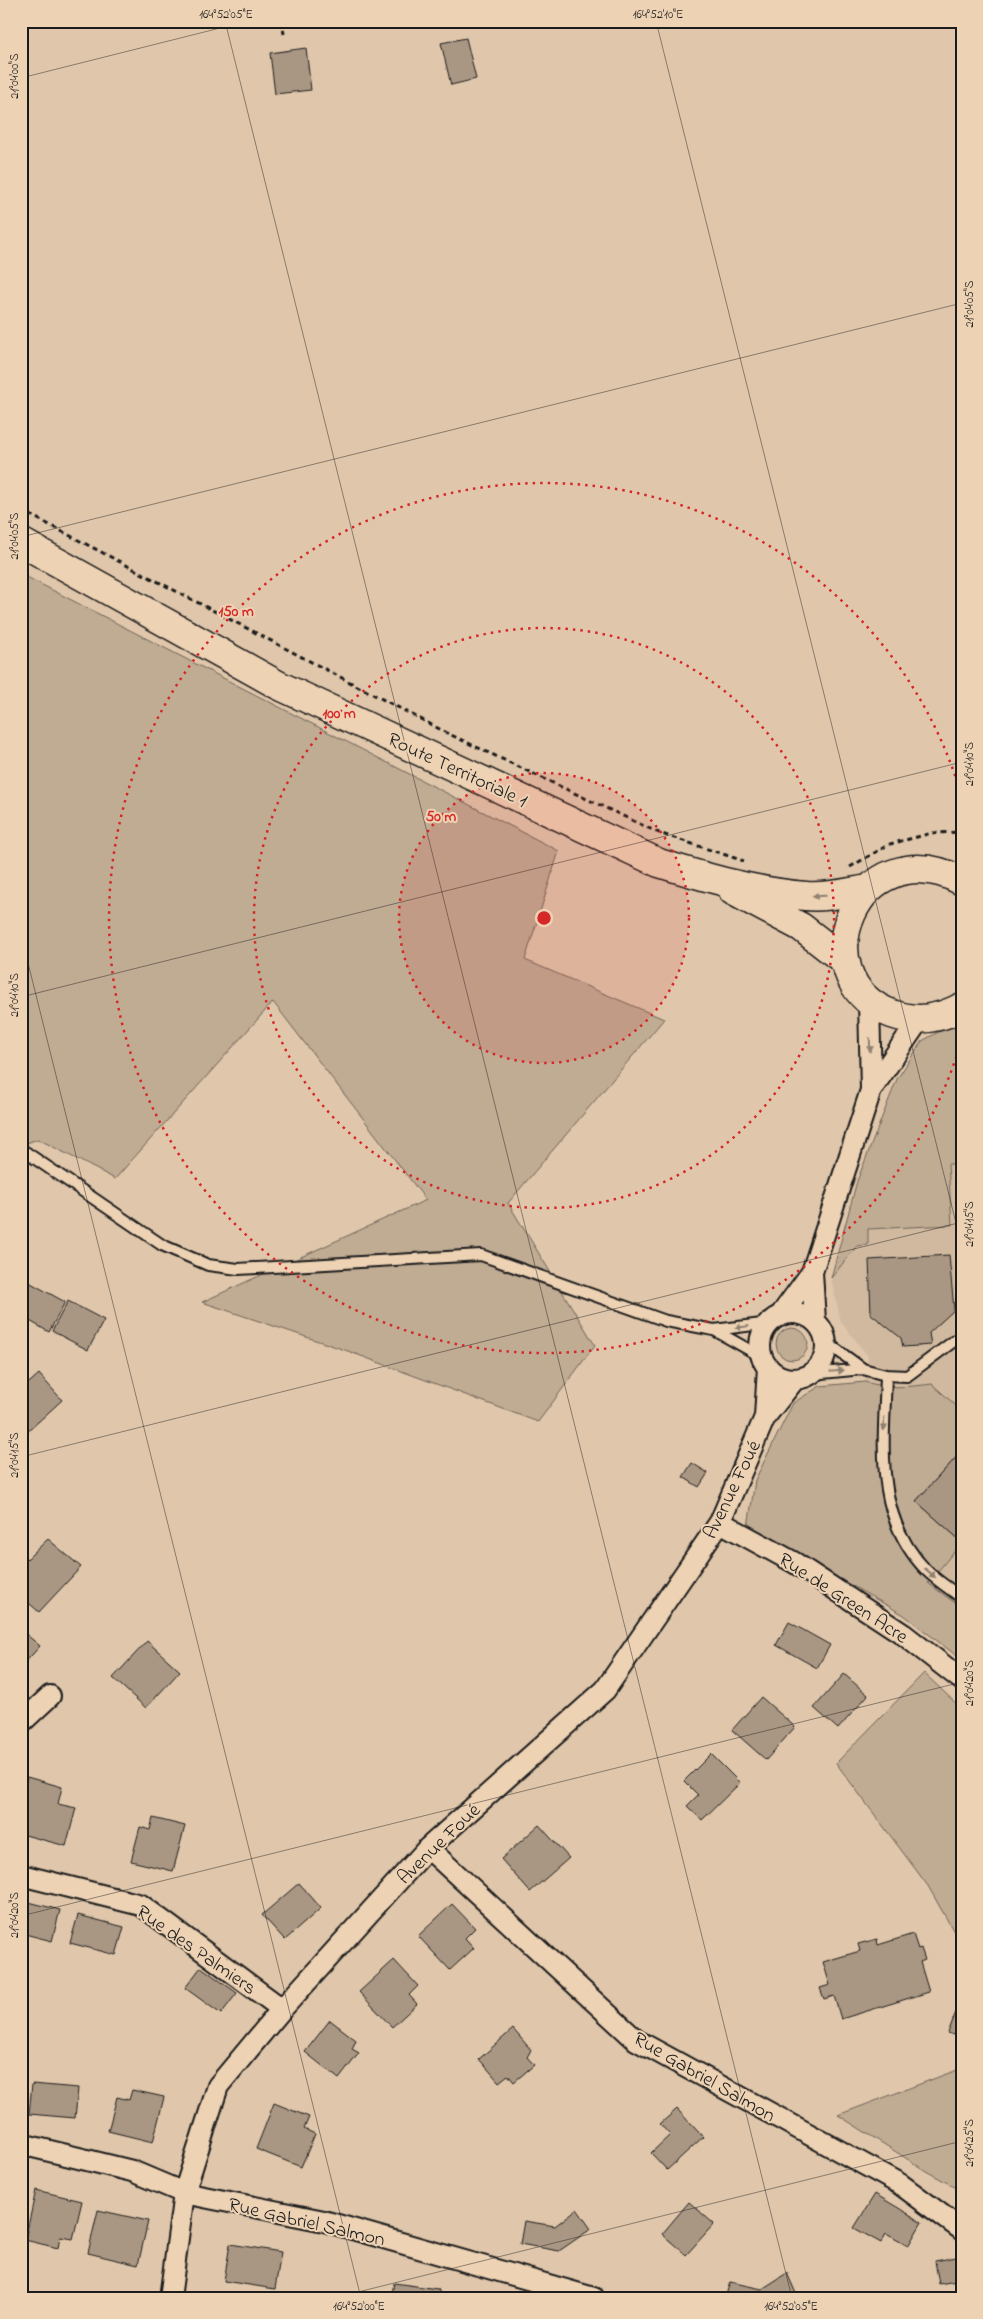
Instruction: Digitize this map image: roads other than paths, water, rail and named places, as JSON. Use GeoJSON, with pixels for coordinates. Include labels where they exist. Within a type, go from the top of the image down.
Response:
{"type":"FeatureCollection","features":[{"type":"Feature","properties":{"kind":"main road","name":"Route Territoriale 1"},"geometry":{"type":"LineString","coordinates":[[21,542],[278,685],[659,863],[717,882],[807,896],[827,896],[868,889]]}},
{"type":"Feature","properties":{"kind":"main road"},"geometry":{"type":"LineString","coordinates":[[954,874],[925,868],[904,870],[884,877],[868,889],[855,904],[847,923],[844,942],[846,962],[855,983],[869,1000],[884,1011],[901,1017],[919,1020],[958,1013]]}},
{"type":"Feature","properties":{"kind":"main road","name":"Route Territoriale 1"},"geometry":{"type":"LineString","coordinates":[[717,882],[800,927],[846,962]]}},
{"type":"Feature","properties":{"kind":"street"},"geometry":{"type":"LineString","coordinates":[[869,1000],[871,1090]]}},
{"type":"Feature","properties":{"kind":"street"},"geometry":{"type":"LineString","coordinates":[[775,1320],[798,1314],[814,1321],[824,1334],[826,1342],[824,1360],[803,1376],[785,1378],[765,1362],[761,1339],[775,1320],[812,1272],[871,1090],[919,1020]]}},
{"type":"Feature","properties":{"kind":"street"},"geometry":{"type":"LineString","coordinates":[[812,1272],[814,1321]]}},
{"type":"Feature","properties":{"kind":"street","name":"Avenue Foué"},"geometry":{"type":"LineString","coordinates":[[765,1362],[765,1416]]}},
{"type":"Feature","properties":{"kind":"street","name":"Avenue Foué"},"geometry":{"type":"LineString","coordinates":[[170,2298],[184,2193],[218,2086],[282,2009],[428,1848],[606,1690],[720,1522],[765,1416],[803,1376]]}},
{"type":"Feature","properties":{"kind":"street","name":"Rue de Green Acre"},"geometry":{"type":"LineString","coordinates":[[720,1522],[811,1573],[903,1634],[962,1680]]}},
{"type":"Feature","properties":{"kind":"street"},"geometry":{"type":"LineString","coordinates":[[21,1723],[50,1696]]}},
{"type":"Feature","properties":{"kind":"street","name":"Rue Gabriel Salmon"},"geometry":{"type":"LineString","coordinates":[[428,1848],[636,2040],[900,2184],[962,2230]]}},
{"type":"Feature","properties":{"kind":"street","name":"Rue des Palmiers"},"geometry":{"type":"LineString","coordinates":[[21,1875],[141,1905],[282,2009]]}},
{"type":"Feature","properties":{"kind":"street","name":"Rue Gabriel Salmon"},"geometry":{"type":"LineString","coordinates":[[21,2144],[132,2171],[184,2193],[324,2221],[594,2298]]}},
{"type":"Feature","properties":{"kind":"lane"},"geometry":{"type":"LineString","coordinates":[[21,1149],[162,1245],[208,1265],[238,1269],[481,1256],[666,1321],[714,1330],[775,1320]]}},
{"type":"Feature","properties":{"kind":"lane"},"geometry":{"type":"LineString","coordinates":[[714,1330],[765,1362]]}},
{"type":"Feature","properties":{"kind":"lane"},"geometry":{"type":"LineString","coordinates":[[803,1376],[863,1369],[886,1375],[907,1376],[962,1335]]}},
{"type":"Feature","properties":{"kind":"lane"},"geometry":{"type":"LineString","coordinates":[[826,1342],[863,1369]]}},
{"type":"Feature","properties":{"kind":"lane"},"geometry":{"type":"LineString","coordinates":[[886,1375],[883,1461],[889,1508],[904,1544],[926,1571],[962,1598]]}}]}
